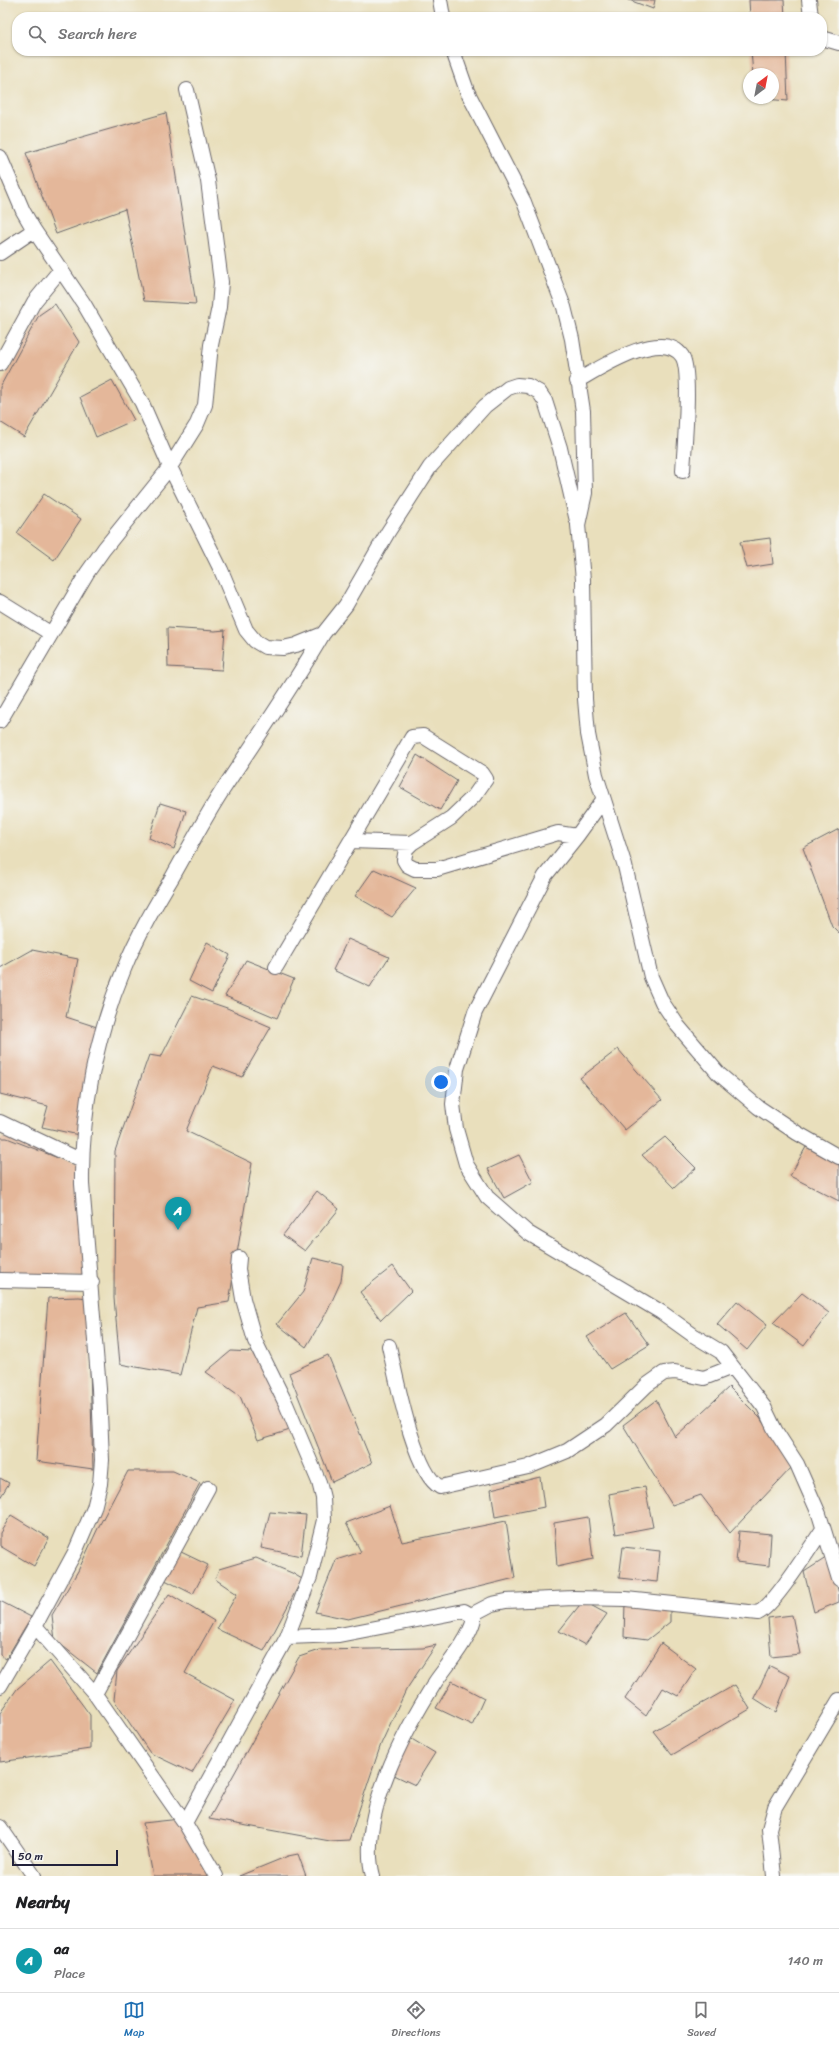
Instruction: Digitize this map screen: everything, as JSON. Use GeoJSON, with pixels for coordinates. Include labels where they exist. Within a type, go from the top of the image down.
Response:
{"type":"FeatureCollection","features":[{"type":"Feature","properties":{"kind":"street"},"geometry":{"type":"LineString","coordinates":[[440,0],[442,12]]}},
{"type":"Feature","properties":{"kind":"street"},"geometry":{"type":"LineString","coordinates":[[809,0],[810,12]]}},
{"type":"Feature","properties":{"kind":"street"},"geometry":{"type":"LineString","coordinates":[[827,39],[839,43]]}},
{"type":"Feature","properties":{"kind":"street"},"geometry":{"type":"LineString","coordinates":[[455,56],[467,92],[524,202],[552,275],[568,324],[582,411],[585,493],[578,526]]}},
{"type":"Feature","properties":{"kind":"street"},"geometry":{"type":"LineString","coordinates":[[0,721],[50,633],[104,548],[170,467],[197,424],[205,405],[211,345],[220,297],[220,275],[208,180],[187,90]]}},
{"type":"Feature","properties":{"kind":"street"},"geometry":{"type":"LineString","coordinates":[[0,157],[17,199],[34,230],[61,269],[142,403],[170,467],[203,531],[246,630],[255,641],[265,646],[283,648],[296,645],[323,634]]}},
{"type":"Feature","properties":{"kind":"street"},"geometry":{"type":"LineString","coordinates":[[0,253],[34,230]]}},
{"type":"Feature","properties":{"kind":"street"},"geometry":{"type":"LineString","coordinates":[[0,364],[34,302],[61,269]]}},
{"type":"Feature","properties":{"kind":"street"},"geometry":{"type":"LineString","coordinates":[[577,381],[636,351],[661,346],[676,350],[685,362],[687,374],[683,471]]}},
{"type":"Feature","properties":{"kind":"street"},"geometry":{"type":"LineString","coordinates":[[0,1686],[36,1626],[75,1552],[94,1508],[100,1484],[102,1460],[100,1389],[92,1282],[82,1184],[82,1161],[86,1110],[101,1034],[112,998],[131,953],[205,818],[290,690],[323,634],[346,604],[388,532],[430,467],[485,406],[508,388],[517,385],[528,386],[539,392],[545,401],[560,448],[578,526],[583,580],[585,699],[588,734],[596,775],[603,800],[625,866],[651,977],[662,1002],[695,1047],[740,1093],[797,1133],[839,1157]]}},
{"type":"Feature","properties":{"kind":"street"},"geometry":{"type":"LineString","coordinates":[[0,602],[50,633]]}},
{"type":"Feature","properties":{"kind":"street"},"geometry":{"type":"LineString","coordinates":[[276,967],[382,792],[412,737],[418,736],[430,740],[482,772],[486,779],[474,796],[451,818],[412,843],[406,849],[404,860],[407,865],[416,869],[437,869],[553,834],[563,833],[577,836]]}},
{"type":"Feature","properties":{"kind":"street"},"geometry":{"type":"LineString","coordinates":[[603,800],[546,876],[475,1012],[457,1069],[453,1104],[456,1128],[466,1164],[487,1197],[513,1221],[542,1243],[661,1312],[693,1336],[721,1352],[764,1407],[775,1430],[797,1464],[823,1529],[839,1579]]}},
{"type":"Feature","properties":{"kind":"street"},"geometry":{"type":"LineString","coordinates":[[351,841],[412,843]]}},
{"type":"Feature","properties":{"kind":"street"},"geometry":{"type":"LineString","coordinates":[[0,1122],[82,1161]]}},
{"type":"Feature","properties":{"kind":"street"},"geometry":{"type":"LineString","coordinates":[[185,1823],[287,1637],[310,1577],[324,1520],[323,1498],[315,1472],[255,1341],[243,1299],[238,1269],[239,1258]]}},
{"type":"Feature","properties":{"kind":"street"},"geometry":{"type":"LineString","coordinates":[[0,1280],[92,1282]]}},
{"type":"Feature","properties":{"kind":"street"},"geometry":{"type":"LineString","coordinates":[[389,1346],[413,1442],[426,1474],[431,1482],[440,1487],[528,1467],[567,1451],[606,1425],[647,1385],[664,1373],[675,1372],[704,1378],[732,1367]]}},
{"type":"Feature","properties":{"kind":"street"},"geometry":{"type":"LineString","coordinates":[[95,1694],[208,1488]]}},
{"type":"Feature","properties":{"kind":"street"},"geometry":{"type":"LineString","coordinates":[[471,1615],[492,1604],[506,1601],[574,1598],[626,1599],[758,1613],[763,1611],[774,1599],[823,1529]]}},
{"type":"Feature","properties":{"kind":"street"},"geometry":{"type":"LineString","coordinates":[[287,1637],[339,1635],[360,1632],[449,1612],[464,1611],[471,1615],[474,1619],[470,1629],[436,1682],[386,1777],[372,1822],[369,1843],[373,1876]]}},
{"type":"Feature","properties":{"kind":"street"},"geometry":{"type":"LineString","coordinates":[[36,1626],[95,1694],[185,1823],[216,1876]]}},
{"type":"Feature","properties":{"kind":"street"},"geometry":{"type":"LineString","coordinates":[[774,1876],[769,1829],[775,1807],[839,1700]]}},
{"type":"Feature","properties":{"kind":"street"},"geometry":{"type":"LineString","coordinates":[[0,1827],[34,1876]]}},
{"type":"Feature","properties":{"kind":"building"},"geometry":{"type":"Polygon","coordinates":[[[629,0],[655,0],[653,9],[629,0]]]}},
{"type":"Feature","properties":{"kind":"building"},"geometry":{"type":"Polygon","coordinates":[[[749,0],[784,0],[785,12],[750,12],[749,0]]]}},
{"type":"Feature","properties":{"kind":"building"},"geometry":{"type":"Polygon","coordinates":[[[751,56],[786,56],[788,101],[779,100],[779,68],[752,68],[751,56]]]}},
{"type":"Feature","properties":{"kind":"building"},"geometry":{"type":"Polygon","coordinates":[[[166,113],[196,304],[144,301],[125,209],[56,234],[26,153],[166,113]]]}},
{"type":"Feature","properties":{"kind":"building"},"geometry":{"type":"Polygon","coordinates":[[[55,304],[79,342],[24,437],[0,422],[0,387],[39,315],[55,304]]]}},
{"type":"Feature","properties":{"kind":"building"},"geometry":{"type":"Polygon","coordinates":[[[112,380],[134,420],[96,437],[80,397],[112,380]]]}},
{"type":"Feature","properties":{"kind":"building"},"geometry":{"type":"Polygon","coordinates":[[[44,494],[81,519],[54,560],[17,533],[44,494]]]}},
{"type":"Feature","properties":{"kind":"building"},"geometry":{"type":"Polygon","coordinates":[[[770,538],[773,564],[747,568],[740,542],[770,538]]]}},
{"type":"Feature","properties":{"kind":"building"},"geometry":{"type":"Polygon","coordinates":[[[167,628],[215,631],[225,630],[222,670],[168,667],[167,628]]]}},
{"type":"Feature","properties":{"kind":"building"},"geometry":{"type":"Polygon","coordinates":[[[417,755],[457,781],[440,810],[400,787],[417,755]]]}},
{"type":"Feature","properties":{"kind":"building"},"geometry":{"type":"Polygon","coordinates":[[[160,803],[186,811],[174,849],[149,838],[160,803]]]}},
{"type":"Feature","properties":{"kind":"building"},"geometry":{"type":"Polygon","coordinates":[[[839,829],[839,933],[832,926],[803,848],[839,829]]]}},
{"type":"Feature","properties":{"kind":"building"},"geometry":{"type":"Polygon","coordinates":[[[374,869],[416,888],[392,917],[355,896],[374,869]]]}},
{"type":"Feature","properties":{"kind":"building"},"geometry":{"type":"Polygon","coordinates":[[[348,939],[389,957],[370,987],[333,970],[348,939]]]}},
{"type":"Feature","properties":{"kind":"building"},"geometry":{"type":"Polygon","coordinates":[[[207,942],[230,955],[212,993],[189,981],[207,942]]]}},
{"type":"Feature","properties":{"kind":"building"},"geometry":{"type":"Polygon","coordinates":[[[32,950],[78,959],[66,1017],[100,1028],[79,1135],[42,1127],[48,1106],[0,1094],[0,968],[32,950]]]}},
{"type":"Feature","properties":{"kind":"building"},"geometry":{"type":"Polygon","coordinates":[[[246,960],[294,979],[277,1018],[225,996],[246,960]]]}},
{"type":"Feature","properties":{"kind":"building"},"geometry":{"type":"Polygon","coordinates":[[[192,996],[227,1008],[271,1027],[242,1077],[213,1066],[186,1131],[252,1163],[229,1302],[197,1307],[180,1375],[120,1364],[114,1298],[115,1151],[149,1055],[161,1057],[192,996]]]}},
{"type":"Feature","properties":{"kind":"building"},"geometry":{"type":"Polygon","coordinates":[[[618,1049],[662,1100],[625,1130],[580,1078],[618,1049]]]}},
{"type":"Feature","properties":{"kind":"building"},"geometry":{"type":"Polygon","coordinates":[[[665,1137],[696,1168],[674,1188],[642,1155],[665,1137]]]}},
{"type":"Feature","properties":{"kind":"building"},"geometry":{"type":"Polygon","coordinates":[[[0,1138],[7,1138],[78,1167],[88,1277],[0,1275],[0,1138]]]}},
{"type":"Feature","properties":{"kind":"building"},"geometry":{"type":"Polygon","coordinates":[[[806,1147],[839,1165],[839,1201],[790,1176],[806,1147]]]}},
{"type":"Feature","properties":{"kind":"building"},"geometry":{"type":"Polygon","coordinates":[[[519,1155],[533,1182],[504,1198],[488,1169],[519,1155]]]}},
{"type":"Feature","properties":{"kind":"building"},"geometry":{"type":"Polygon","coordinates":[[[317,1191],[339,1209],[305,1251],[283,1235],[317,1191]]]}},
{"type":"Feature","properties":{"kind":"building"},"geometry":{"type":"Polygon","coordinates":[[[313,1258],[343,1265],[341,1281],[327,1312],[306,1347],[277,1324],[303,1292],[313,1258]]]}},
{"type":"Feature","properties":{"kind":"building"},"geometry":{"type":"Polygon","coordinates":[[[393,1266],[411,1291],[381,1320],[360,1292],[393,1266]]]}},
{"type":"Feature","properties":{"kind":"building"},"geometry":{"type":"Polygon","coordinates":[[[802,1293],[829,1313],[804,1346],[773,1323],[802,1293]]]}},
{"type":"Feature","properties":{"kind":"building"},"geometry":{"type":"Polygon","coordinates":[[[48,1298],[88,1298],[93,1469],[36,1461],[48,1298]]]}},
{"type":"Feature","properties":{"kind":"building"},"geometry":{"type":"Polygon","coordinates":[[[737,1301],[767,1325],[747,1350],[717,1324],[737,1301]]]}},
{"type":"Feature","properties":{"kind":"building"},"geometry":{"type":"Polygon","coordinates":[[[626,1313],[649,1345],[610,1369],[587,1337],[626,1313]]]}},
{"type":"Feature","properties":{"kind":"building"},"geometry":{"type":"Polygon","coordinates":[[[231,1351],[252,1352],[280,1404],[290,1430],[258,1440],[240,1396],[206,1372],[231,1351]]]}},
{"type":"Feature","properties":{"kind":"building"},"geometry":{"type":"Polygon","coordinates":[[[328,1355],[372,1463],[332,1482],[289,1373],[328,1355]]]}},
{"type":"Feature","properties":{"kind":"building"},"geometry":{"type":"Polygon","coordinates":[[[729,1387],[760,1418],[792,1467],[730,1533],[701,1495],[672,1505],[623,1425],[656,1400],[675,1437],[729,1387]]]}},
{"type":"Feature","properties":{"kind":"building"},"geometry":{"type":"Polygon","coordinates":[[[128,1471],[173,1471],[200,1483],[97,1673],[55,1640],[52,1615],[78,1571],[99,1526],[128,1471]]]}},
{"type":"Feature","properties":{"kind":"building"},"geometry":{"type":"Polygon","coordinates":[[[540,1477],[544,1507],[495,1517],[491,1489],[540,1477]]]}},
{"type":"Feature","properties":{"kind":"building"},"geometry":{"type":"Polygon","coordinates":[[[0,1478],[9,1483],[0,1498],[0,1478]]]}},
{"type":"Feature","properties":{"kind":"building"},"geometry":{"type":"Polygon","coordinates":[[[645,1487],[653,1527],[616,1534],[609,1494],[645,1487]]]}},
{"type":"Feature","properties":{"kind":"building"},"geometry":{"type":"Polygon","coordinates":[[[390,1506],[402,1542],[506,1521],[515,1578],[348,1619],[315,1612],[336,1560],[361,1552],[346,1523],[390,1506]]]}},
{"type":"Feature","properties":{"kind":"building"},"geometry":{"type":"Polygon","coordinates":[[[270,1512],[306,1515],[301,1556],[261,1548],[270,1512]]]}},
{"type":"Feature","properties":{"kind":"building"},"geometry":{"type":"Polygon","coordinates":[[[11,1515],[49,1538],[34,1566],[0,1546],[0,1533],[11,1515]]]}},
{"type":"Feature","properties":{"kind":"building"},"geometry":{"type":"Polygon","coordinates":[[[588,1517],[593,1559],[557,1567],[554,1523],[588,1517]]]}},
{"type":"Feature","properties":{"kind":"building"},"geometry":{"type":"Polygon","coordinates":[[[739,1531],[771,1534],[769,1566],[736,1562],[739,1531]]]}},
{"type":"Feature","properties":{"kind":"building"},"geometry":{"type":"Polygon","coordinates":[[[623,1547],[660,1551],[657,1582],[619,1578],[623,1547]]]}},
{"type":"Feature","properties":{"kind":"building"},"geometry":{"type":"Polygon","coordinates":[[[179,1551],[208,1565],[193,1594],[161,1578],[179,1551]]]}},
{"type":"Feature","properties":{"kind":"building"},"geometry":{"type":"Polygon","coordinates":[[[829,1556],[839,1594],[839,1602],[814,1612],[804,1572],[829,1556]]]}},
{"type":"Feature","properties":{"kind":"building"},"geometry":{"type":"Polygon","coordinates":[[[256,1558],[292,1573],[302,1579],[264,1651],[217,1629],[237,1594],[215,1579],[219,1569],[256,1558]]]}},
{"type":"Feature","properties":{"kind":"building"},"geometry":{"type":"Polygon","coordinates":[[[169,1594],[214,1621],[185,1673],[235,1700],[192,1773],[150,1753],[114,1700],[117,1671],[169,1594]]]}},
{"type":"Feature","properties":{"kind":"building"},"geometry":{"type":"Polygon","coordinates":[[[0,1601],[31,1617],[6,1659],[0,1655],[0,1601]]]}},
{"type":"Feature","properties":{"kind":"building"},"geometry":{"type":"Polygon","coordinates":[[[583,1601],[607,1614],[585,1645],[559,1631],[583,1601]]]}},
{"type":"Feature","properties":{"kind":"building"},"geometry":{"type":"Polygon","coordinates":[[[625,1603],[670,1608],[670,1622],[647,1640],[624,1637],[625,1603]]]}},
{"type":"Feature","properties":{"kind":"building"},"geometry":{"type":"Polygon","coordinates":[[[792,1615],[800,1654],[771,1657],[768,1618],[792,1615]]]}},
{"type":"Feature","properties":{"kind":"building"},"geometry":{"type":"Polygon","coordinates":[[[661,1643],[696,1669],[678,1696],[663,1688],[646,1716],[625,1699],[661,1643]]]}},
{"type":"Feature","properties":{"kind":"building"},"geometry":{"type":"Polygon","coordinates":[[[436,1645],[406,1690],[381,1744],[349,1840],[330,1841],[209,1819],[299,1657],[320,1650],[423,1648],[436,1645]]]}},
{"type":"Feature","properties":{"kind":"building"},"geometry":{"type":"Polygon","coordinates":[[[50,1661],[90,1715],[90,1749],[0,1762],[0,1713],[17,1689],[50,1661]]]}},
{"type":"Feature","properties":{"kind":"building"},"geometry":{"type":"Polygon","coordinates":[[[770,1666],[790,1676],[776,1712],[754,1698],[770,1666]]]}},
{"type":"Feature","properties":{"kind":"building"},"geometry":{"type":"Polygon","coordinates":[[[452,1681],[484,1698],[472,1725],[436,1708],[452,1681]]]}},
{"type":"Feature","properties":{"kind":"building"},"geometry":{"type":"Polygon","coordinates":[[[735,1685],[750,1709],[672,1755],[653,1731],[735,1685]]]}},
{"type":"Feature","properties":{"kind":"building"},"geometry":{"type":"Polygon","coordinates":[[[410,1738],[435,1753],[415,1785],[390,1773],[410,1738]]]}},
{"type":"Feature","properties":{"kind":"building"},"geometry":{"type":"Polygon","coordinates":[[[180,1819],[210,1876],[153,1876],[143,1823],[180,1819]]]}},
{"type":"Feature","properties":{"kind":"building"},"geometry":{"type":"Polygon","coordinates":[[[298,1854],[306,1876],[239,1876],[288,1856],[298,1854]]]}},
{"type":"Feature","properties":{"kind":"place","name":"aa"},"geometry":{"type":"Point","coordinates":[178,1230]}}]}
